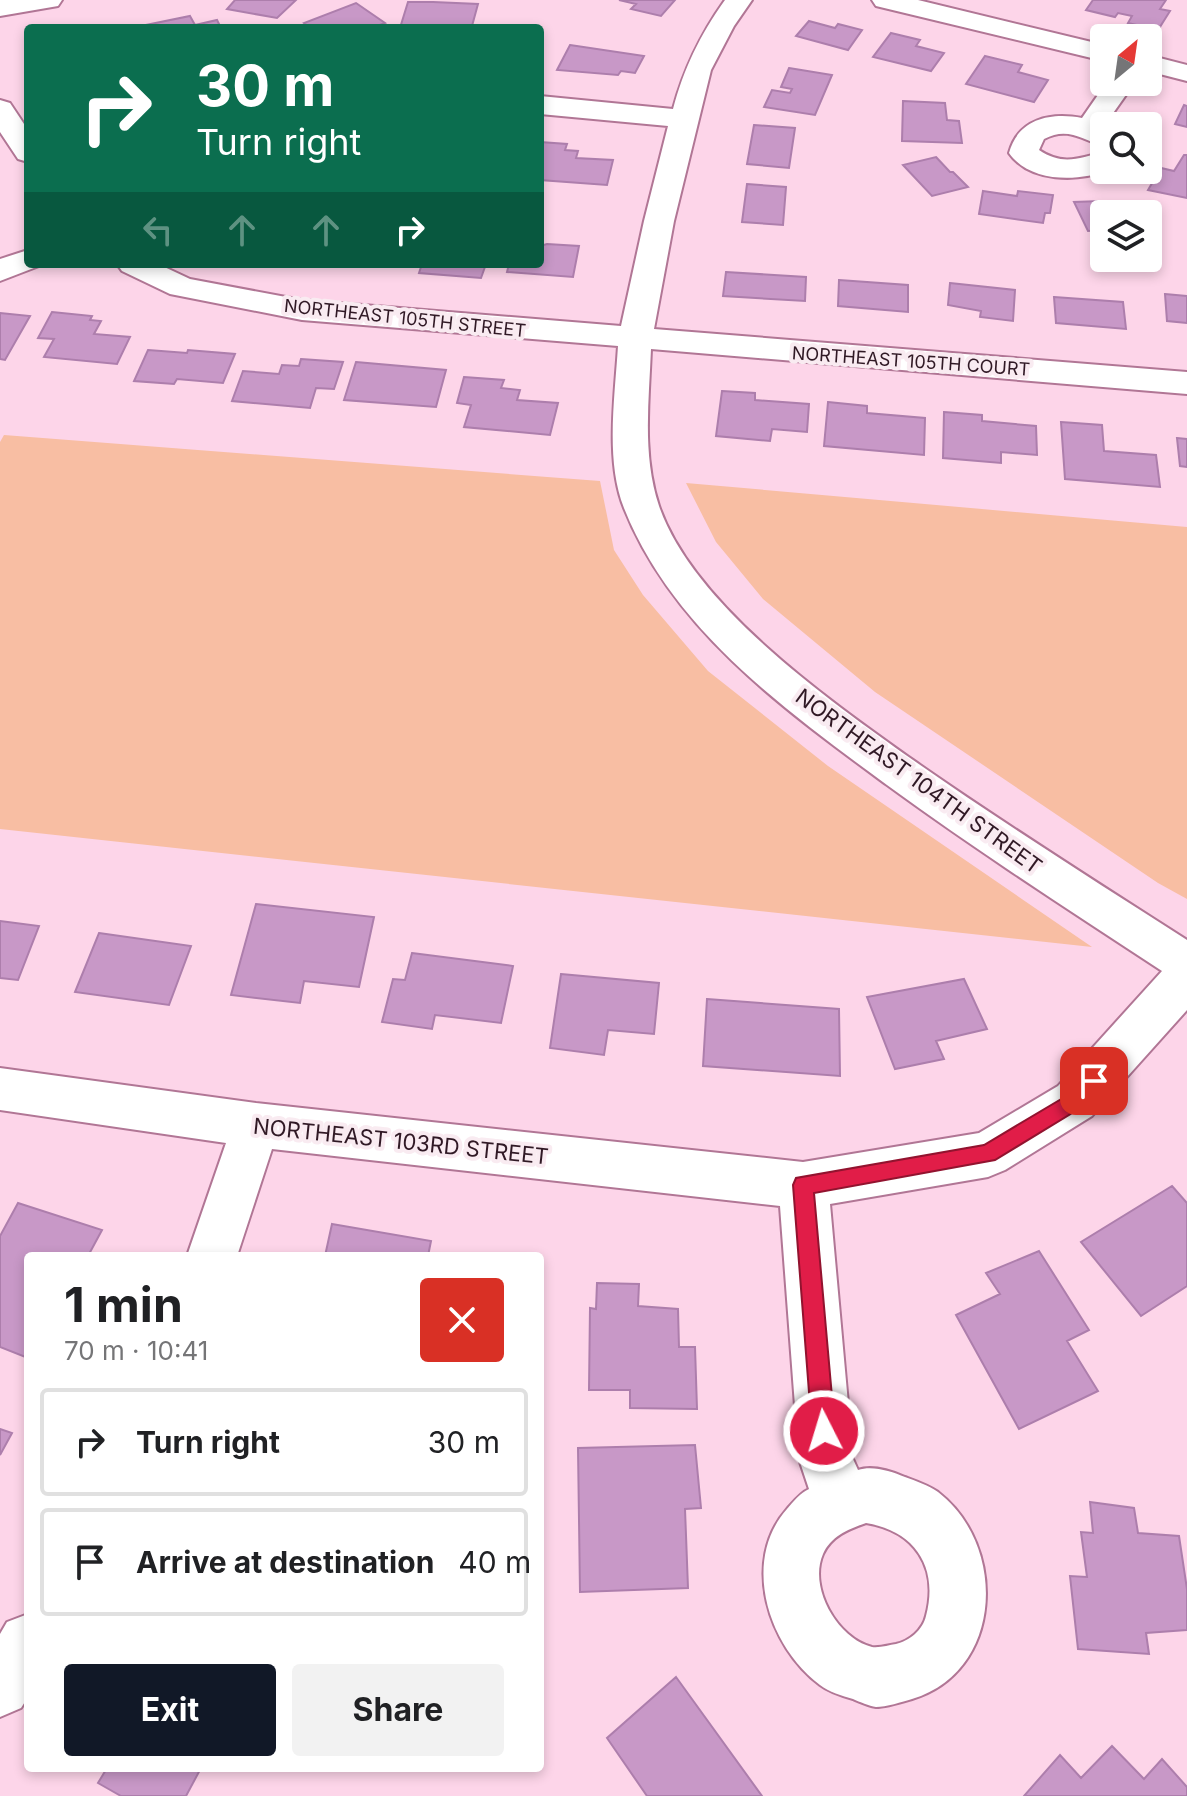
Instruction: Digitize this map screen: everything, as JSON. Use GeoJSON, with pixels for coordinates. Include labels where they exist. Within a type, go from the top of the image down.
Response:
{"type":"FeatureCollection","features":[{"type":"Feature","properties":{"kind":"street"},"geometry":{"type":"LineString","coordinates":[[0,8],[49,0]]}},
{"type":"Feature","properties":{"kind":"street","name":"NORTHEAST 104TH STREET"},"geometry":{"type":"LineString","coordinates":[[739,0],[721,25],[697,70],[635,340],[629,440],[641,506],[673,568],[726,632],[819,714],[968,821],[1187,964]]}},
{"type":"Feature","properties":{"kind":"street"},"geometry":{"type":"LineString","coordinates":[[885,0],[1090,50]]}},
{"type":"Feature","properties":{"kind":"street"},"geometry":{"type":"LineString","coordinates":[[1162,67],[1187,73]]}},
{"type":"Feature","properties":{"kind":"street"},"geometry":{"type":"LineString","coordinates":[[544,105],[684,119]]}},
{"type":"Feature","properties":{"kind":"street"},"geometry":{"type":"LineString","coordinates":[[0,109],[24,147]]}},
{"type":"Feature","properties":{"kind":"street"},"geometry":{"type":"LineString","coordinates":[[1090,131],[1046,126],[1031,133],[1024,142],[1024,153],[1035,162],[1074,171],[1090,166]]}},
{"type":"Feature","properties":{"kind":"street"},"geometry":{"type":"LineString","coordinates":[[0,271],[24,261]]}},
{"type":"Feature","properties":{"kind":"street","name":"NORTHEAST 105TH STREET"},"geometry":{"type":"LineString","coordinates":[[141,268],[181,287],[302,310],[635,340]]}},
{"type":"Feature","properties":{"kind":"street","name":"NORTHEAST 105TH COURT"},"geometry":{"type":"LineString","coordinates":[[635,340],[1187,383]]}},
{"type":"Feature","properties":{"kind":"street","name":"NORTHEAST 103RD STREET"},"geometry":{"type":"LineString","coordinates":[[0,1089],[256,1125],[803,1185],[988,1154],[1075,1101],[1167,1001],[1187,972]]}},
{"type":"Feature","properties":{"kind":"street"},"geometry":{"type":"LineString","coordinates":[[213,1252],[256,1125]]}},
{"type":"Feature","properties":{"kind":"street"},"geometry":{"type":"LineString","coordinates":[[803,1185],[826,1459],[841,1499]]}},
{"type":"Feature","properties":{"kind":"street"},"geometry":{"type":"LineString","coordinates":[[0,1687],[24,1649]]}},
{"type":"Feature","properties":{"kind":"shaded area"},"geometry":{"type":"Polygon","coordinates":[[[4,435],[600,481],[614,550],[643,595],[708,671],[828,766],[1092,947],[0,829],[0,442],[4,435]]]}},
{"type":"Feature","properties":{"kind":"shaded area"},"geometry":{"type":"Polygon","coordinates":[[[686,483],[1187,527],[1187,899],[1158,883],[875,692],[763,599],[716,542],[686,483]]]}},
{"type":"Feature","properties":{"kind":"building"},"geometry":{"type":"Polygon","coordinates":[[[235,0],[296,0],[277,18],[227,9],[235,0]]]}},
{"type":"Feature","properties":{"kind":"building"},"geometry":{"type":"Polygon","coordinates":[[[619,0],[675,0],[661,16],[631,9],[636,4],[619,0]]]}},
{"type":"Feature","properties":{"kind":"building"},"geometry":{"type":"Polygon","coordinates":[[[1093,0],[1166,0],[1160,9],[1170,11],[1162,24],[1132,24],[1128,23],[1132,16],[1118,13],[1115,17],[1086,10],[1093,0]]]}},
{"type":"Feature","properties":{"kind":"building"},"geometry":{"type":"Polygon","coordinates":[[[408,2],[478,4],[473,24],[401,24],[408,2]]]}},
{"type":"Feature","properties":{"kind":"building"},"geometry":{"type":"Polygon","coordinates":[[[356,3],[385,23],[305,24],[356,3]]]}},
{"type":"Feature","properties":{"kind":"building"},"geometry":{"type":"Polygon","coordinates":[[[190,16],[194,24],[151,24],[190,16]]]}},
{"type":"Feature","properties":{"kind":"building"},"geometry":{"type":"Polygon","coordinates":[[[809,21],[835,28],[838,24],[862,30],[848,50],[796,36],[809,21]]]}},
{"type":"Feature","properties":{"kind":"building"},"geometry":{"type":"Polygon","coordinates":[[[891,33],[920,40],[916,46],[944,53],[931,71],[873,57],[891,33]]]}},
{"type":"Feature","properties":{"kind":"building"},"geometry":{"type":"Polygon","coordinates":[[[570,45],[644,56],[635,73],[621,71],[618,75],[557,70],[570,45]]]}},
{"type":"Feature","properties":{"kind":"building"},"geometry":{"type":"Polygon","coordinates":[[[985,56],[1022,65],[1018,72],[1048,80],[1034,102],[966,84],[985,56]]]}},
{"type":"Feature","properties":{"kind":"building"},"geometry":{"type":"Polygon","coordinates":[[[789,68],[832,75],[815,115],[764,107],[772,90],[790,93],[792,89],[781,87],[789,68]]]}},
{"type":"Feature","properties":{"kind":"building"},"geometry":{"type":"Polygon","coordinates":[[[903,101],[945,103],[947,120],[959,121],[962,143],[902,141],[903,101]]]}},
{"type":"Feature","properties":{"kind":"building"},"geometry":{"type":"Polygon","coordinates":[[[1184,105],[1187,106],[1187,127],[1175,124],[1184,105]]]}},
{"type":"Feature","properties":{"kind":"building"},"geometry":{"type":"Polygon","coordinates":[[[754,125],[795,128],[789,168],[747,164],[754,125]]]}},
{"type":"Feature","properties":{"kind":"building"},"geometry":{"type":"Polygon","coordinates":[[[544,142],[567,144],[565,150],[578,151],[576,158],[613,160],[607,185],[544,180],[544,142]]]}},
{"type":"Feature","properties":{"kind":"building"},"geometry":{"type":"Polygon","coordinates":[[[1187,155],[1187,198],[1148,190],[1152,184],[1162,184],[1162,168],[1174,171],[1187,155]]]}},
{"type":"Feature","properties":{"kind":"building"},"geometry":{"type":"Polygon","coordinates":[[[936,157],[968,187],[932,196],[903,165],[936,157]]]}},
{"type":"Feature","properties":{"kind":"building"},"geometry":{"type":"Polygon","coordinates":[[[747,184],[786,187],[783,225],[742,222],[747,184]]]}},
{"type":"Feature","properties":{"kind":"building"},"geometry":{"type":"Polygon","coordinates":[[[983,191],[1017,196],[1018,191],[1053,195],[1050,213],[1045,213],[1043,223],[979,214],[983,191]]]}},
{"type":"Feature","properties":{"kind":"building"},"geometry":{"type":"Polygon","coordinates":[[[1090,201],[1090,231],[1088,231],[1074,202],[1090,201]]]}},
{"type":"Feature","properties":{"kind":"building"},"geometry":{"type":"Polygon","coordinates":[[[544,245],[579,246],[573,277],[507,272],[508,268],[544,268],[544,245]]]}},
{"type":"Feature","properties":{"kind":"building"},"geometry":{"type":"Polygon","coordinates":[[[421,268],[485,268],[481,278],[419,273],[421,268]]]}},
{"type":"Feature","properties":{"kind":"building"},"geometry":{"type":"Polygon","coordinates":[[[726,272],[806,277],[805,301],[723,296],[726,272]]]}},
{"type":"Feature","properties":{"kind":"building"},"geometry":{"type":"Polygon","coordinates":[[[839,280],[908,285],[908,312],[838,306],[839,280]]]}},
{"type":"Feature","properties":{"kind":"building"},"geometry":{"type":"Polygon","coordinates":[[[950,283],[1015,290],[1013,321],[980,317],[981,311],[948,305],[950,283]]]}},
{"type":"Feature","properties":{"kind":"building"},"geometry":{"type":"Polygon","coordinates":[[[1165,294],[1187,296],[1187,323],[1167,321],[1165,294]]]}},
{"type":"Feature","properties":{"kind":"building"},"geometry":{"type":"Polygon","coordinates":[[[1054,297],[1123,302],[1126,329],[1056,323],[1054,297]]]}},
{"type":"Feature","properties":{"kind":"building"},"geometry":{"type":"Polygon","coordinates":[[[52,312],[92,316],[90,320],[101,321],[94,334],[130,337],[117,364],[44,357],[54,339],[38,338],[52,312]]]}},
{"type":"Feature","properties":{"kind":"building"},"geometry":{"type":"Polygon","coordinates":[[[0,313],[30,316],[5,360],[0,359],[0,313]]]}},
{"type":"Feature","properties":{"kind":"building"},"geometry":{"type":"Polygon","coordinates":[[[148,350],[235,354],[223,383],[177,379],[174,384],[134,381],[148,350]]]}},
{"type":"Feature","properties":{"kind":"building"},"geometry":{"type":"Polygon","coordinates":[[[301,359],[343,362],[334,389],[316,388],[310,408],[232,401],[243,371],[279,374],[282,365],[299,366],[301,359]]]}},
{"type":"Feature","properties":{"kind":"building"},"geometry":{"type":"Polygon","coordinates":[[[356,362],[446,370],[436,407],[344,400],[356,362]]]}},
{"type":"Feature","properties":{"kind":"building"},"geometry":{"type":"Polygon","coordinates":[[[464,377],[504,380],[501,388],[520,390],[517,400],[558,403],[550,435],[464,427],[471,405],[457,403],[464,377]]]}},
{"type":"Feature","properties":{"kind":"building"},"geometry":{"type":"Polygon","coordinates":[[[722,391],[755,393],[755,400],[809,404],[807,432],[772,429],[770,441],[716,436],[722,391]]]}},
{"type":"Feature","properties":{"kind":"building"},"geometry":{"type":"Polygon","coordinates":[[[828,402],[867,406],[867,413],[925,418],[924,455],[824,446],[828,402]]]}},
{"type":"Feature","properties":{"kind":"building"},"geometry":{"type":"Polygon","coordinates":[[[944,412],[982,415],[982,421],[1036,426],[1037,455],[1001,452],[1001,463],[943,458],[944,412]]]}},
{"type":"Feature","properties":{"kind":"building"},"geometry":{"type":"Polygon","coordinates":[[[1061,422],[1102,425],[1104,451],[1156,455],[1160,487],[1065,479],[1061,422]]]}},
{"type":"Feature","properties":{"kind":"building"},"geometry":{"type":"Polygon","coordinates":[[[1177,438],[1187,439],[1187,467],[1180,466],[1177,438]]]}},
{"type":"Feature","properties":{"kind":"building"},"geometry":{"type":"Polygon","coordinates":[[[256,904],[374,917],[359,987],[304,981],[300,1003],[231,995],[256,904]]]}},
{"type":"Feature","properties":{"kind":"building"},"geometry":{"type":"Polygon","coordinates":[[[0,921],[39,926],[18,980],[0,978],[0,921]]]}},
{"type":"Feature","properties":{"kind":"building"},"geometry":{"type":"Polygon","coordinates":[[[99,933],[191,946],[169,1005],[75,992],[99,933]]]}},
{"type":"Feature","properties":{"kind":"building"},"geometry":{"type":"Polygon","coordinates":[[[412,953],[513,966],[501,1023],[435,1015],[432,1029],[382,1022],[393,979],[405,980],[412,953]]]}},
{"type":"Feature","properties":{"kind":"building"},"geometry":{"type":"Polygon","coordinates":[[[561,974],[659,983],[654,1034],[608,1030],[604,1055],[550,1048],[561,974]]]}},
{"type":"Feature","properties":{"kind":"building"},"geometry":{"type":"Polygon","coordinates":[[[964,979],[987,1029],[936,1041],[944,1059],[895,1069],[867,997],[964,979]]]}},
{"type":"Feature","properties":{"kind":"building"},"geometry":{"type":"Polygon","coordinates":[[[707,999],[839,1009],[840,1076],[703,1066],[707,999]]]}},
{"type":"Feature","properties":{"kind":"building"},"geometry":{"type":"Polygon","coordinates":[[[1172,1186],[1187,1203],[1187,1286],[1141,1316],[1081,1242],[1172,1186]]]}},
{"type":"Feature","properties":{"kind":"building"},"geometry":{"type":"Polygon","coordinates":[[[18,1203],[102,1230],[90,1252],[24,1252],[24,1356],[0,1347],[0,1236],[18,1203]]]}},
{"type":"Feature","properties":{"kind":"building"},"geometry":{"type":"Polygon","coordinates":[[[332,1224],[431,1241],[429,1252],[326,1252],[332,1224]]]}},
{"type":"Feature","properties":{"kind":"building"},"geometry":{"type":"Polygon","coordinates":[[[1039,1251],[1089,1330],[1067,1341],[1098,1391],[1019,1429],[956,1315],[1000,1294],[986,1273],[1039,1251]]]}},
{"type":"Feature","properties":{"kind":"building"},"geometry":{"type":"Polygon","coordinates":[[[597,1283],[639,1284],[638,1306],[678,1309],[679,1347],[695,1347],[697,1409],[630,1408],[630,1390],[589,1390],[590,1308],[596,1309],[597,1283]]]}},
{"type":"Feature","properties":{"kind":"building"},"geometry":{"type":"Polygon","coordinates":[[[0,1429],[12,1433],[0,1455],[0,1429]]]}},
{"type":"Feature","properties":{"kind":"building"},"geometry":{"type":"Polygon","coordinates":[[[695,1445],[701,1508],[685,1509],[688,1588],[580,1592],[578,1448],[695,1445]]]}},
{"type":"Feature","properties":{"kind":"building"},"geometry":{"type":"Polygon","coordinates":[[[1090,1502],[1134,1508],[1138,1533],[1179,1536],[1187,1589],[1187,1630],[1146,1633],[1149,1654],[1078,1649],[1070,1576],[1087,1577],[1081,1532],[1093,1533],[1090,1502]]]}},
{"type":"Feature","properties":{"kind":"building"},"geometry":{"type":"Polygon","coordinates":[[[676,1677],[762,1796],[647,1796],[607,1738],[676,1677]]]}},
{"type":"Feature","properties":{"kind":"building"},"geometry":{"type":"Polygon","coordinates":[[[1112,1746],[1144,1779],[1162,1759],[1187,1787],[1187,1796],[1024,1796],[1060,1755],[1081,1778],[1112,1746]]]}},
{"type":"Feature","properties":{"kind":"building"},"geometry":{"type":"Polygon","coordinates":[[[105,1772],[199,1772],[186,1796],[121,1796],[98,1783],[105,1772]]]}},
{"type":"Feature","properties":{"kind":"route"},"geometry":{"type":"LineString","coordinates":[[824,1431],[803,1185],[988,1154],[1075,1101],[1094,1081]]}}]}
